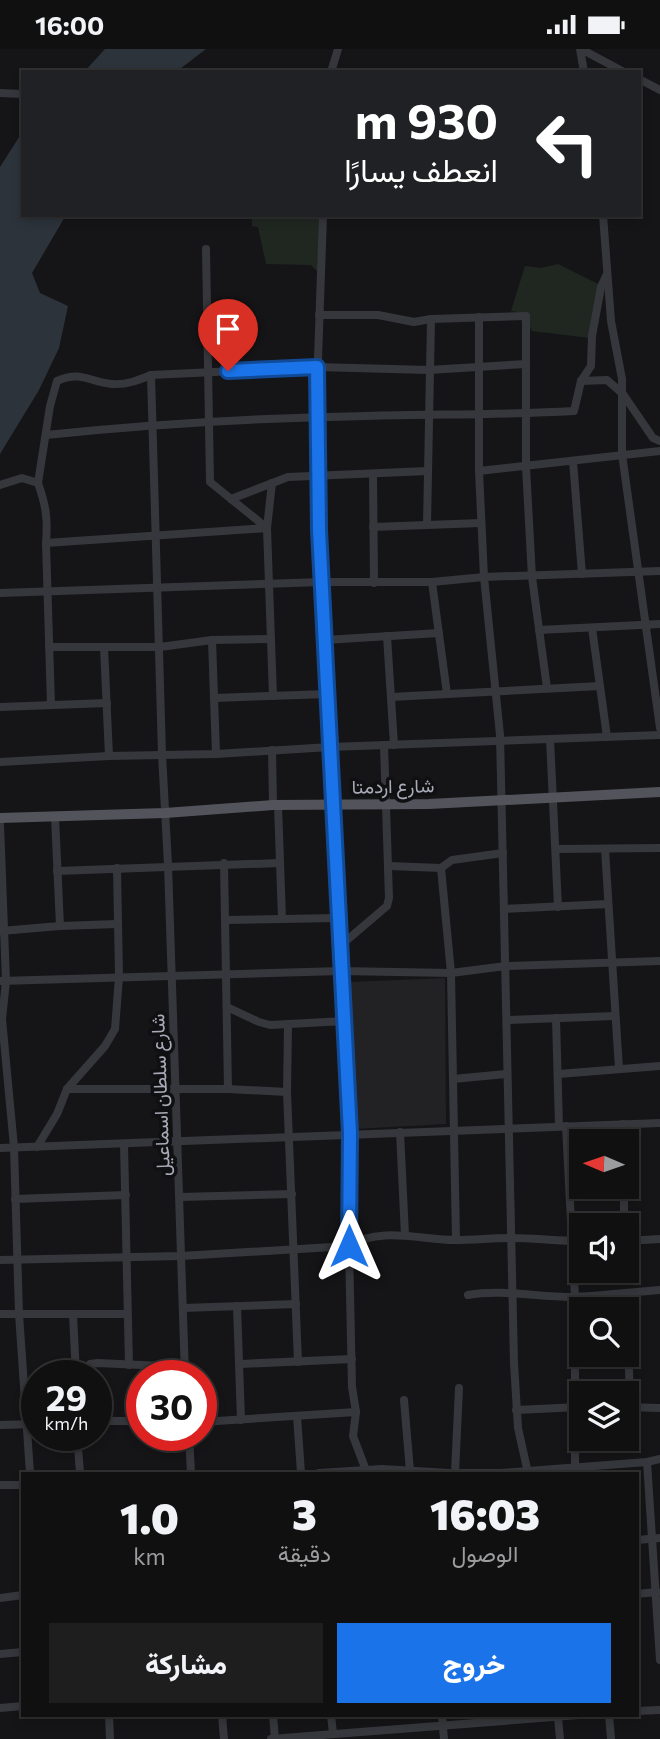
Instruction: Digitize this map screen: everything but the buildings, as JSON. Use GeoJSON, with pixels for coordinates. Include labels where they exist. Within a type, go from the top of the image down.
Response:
{"type":"FeatureCollection","features":[{"type":"Feature","properties":{"kind":"main road","name":"شارع اردمتا"},"geometry":{"type":"LineString","coordinates":[[0,818],[164,813],[275,805],[501,801],[660,792]]}},
{"type":"Feature","properties":{"kind":"street"},"geometry":{"type":"LineString","coordinates":[[332,70],[338,49]]}},
{"type":"Feature","properties":{"kind":"street"},"geometry":{"type":"LineString","coordinates":[[580,49],[584,70]]}},
{"type":"Feature","properties":{"kind":"street"},"geometry":{"type":"LineString","coordinates":[[580,49],[620,70]]}},
{"type":"Feature","properties":{"kind":"street"},"geometry":{"type":"LineString","coordinates":[[641,80],[660,90]]}},
{"type":"Feature","properties":{"kind":"street"},"geometry":{"type":"LineString","coordinates":[[0,93],[21,94]]}},
{"type":"Feature","properties":{"kind":"street"},"geometry":{"type":"LineString","coordinates":[[323,217],[316,417],[318,476],[350,1133],[349,1246],[352,1387],[356,1412],[354,1436],[367,1471]]}},
{"type":"Feature","properties":{"kind":"street"},"geometry":{"type":"LineString","coordinates":[[603,217],[611,321],[622,379],[622,454],[660,728]]}},
{"type":"Feature","properties":{"kind":"street"},"geometry":{"type":"LineString","coordinates":[[206,249],[210,482],[267,528]]}},
{"type":"Feature","properties":{"kind":"street"},"geometry":{"type":"LineString","coordinates":[[46,435],[151,424],[574,411],[581,381],[591,366],[592,336],[601,287],[607,274]]}},
{"type":"Feature","properties":{"kind":"street"},"geometry":{"type":"LineString","coordinates":[[319,315],[378,315],[414,322],[526,316],[526,467],[532,577],[547,688]]}},
{"type":"Feature","properties":{"kind":"street"},"geometry":{"type":"LineString","coordinates":[[479,317],[481,523],[500,741],[511,1295],[516,1410],[527,1472],[575,1467],[590,1470],[660,1459]]}},
{"type":"Feature","properties":{"kind":"street"},"geometry":{"type":"LineString","coordinates":[[427,525],[431,319]]}},
{"type":"Feature","properties":{"kind":"street"},"geometry":{"type":"LineString","coordinates":[[51,705],[46,543],[48,517],[38,483],[57,381],[70,375],[115,384],[135,382],[151,375],[207,372],[317,367],[429,370],[526,364]]}},
{"type":"Feature","properties":{"kind":"street","name":"شارع سلطان اسماعيل"},"geometry":{"type":"LineString","coordinates":[[151,375],[185,1360]]}},
{"type":"Feature","properties":{"kind":"street"},"geometry":{"type":"LineString","coordinates":[[581,381],[607,380],[622,394],[653,438],[660,441]]}},
{"type":"Feature","properties":{"kind":"street"},"geometry":{"type":"LineString","coordinates":[[479,471],[660,451]]}},
{"type":"Feature","properties":{"kind":"street"},"geometry":{"type":"LineString","coordinates":[[573,461],[582,574]]}},
{"type":"Feature","properties":{"kind":"street"},"geometry":{"type":"LineString","coordinates":[[231,499],[288,477],[429,471]]}},
{"type":"Feature","properties":{"kind":"street"},"geometry":{"type":"LineString","coordinates":[[373,474],[374,583]]}},
{"type":"Feature","properties":{"kind":"street"},"geometry":{"type":"LineString","coordinates":[[0,485],[22,478],[38,483]]}},
{"type":"Feature","properties":{"kind":"street"},"geometry":{"type":"LineString","coordinates":[[272,483],[267,528],[273,696]]}},
{"type":"Feature","properties":{"kind":"street"},"geometry":{"type":"LineString","coordinates":[[373,527],[481,523]]}},
{"type":"Feature","properties":{"kind":"street"},"geometry":{"type":"LineString","coordinates":[[46,543],[267,528]]}},
{"type":"Feature","properties":{"kind":"street"},"geometry":{"type":"LineString","coordinates":[[0,593],[322,582],[432,582],[484,577],[660,571]]}},
{"type":"Feature","properties":{"kind":"street"},"geometry":{"type":"LineString","coordinates":[[432,582],[447,694]]}},
{"type":"Feature","properties":{"kind":"street"},"geometry":{"type":"LineString","coordinates":[[539,629],[660,624]]}},
{"type":"Feature","properties":{"kind":"street"},"geometry":{"type":"LineString","coordinates":[[592,628],[607,737]]}},
{"type":"Feature","properties":{"kind":"street"},"geometry":{"type":"LineString","coordinates":[[325,640],[439,633]]}},
{"type":"Feature","properties":{"kind":"street"},"geometry":{"type":"LineString","coordinates":[[340,946],[387,906],[391,697],[387,636]]}},
{"type":"Feature","properties":{"kind":"street"},"geometry":{"type":"LineString","coordinates":[[49,647],[160,647],[212,640],[271,639]]}},
{"type":"Feature","properties":{"kind":"street"},"geometry":{"type":"LineString","coordinates":[[212,640],[216,754]]}},
{"type":"Feature","properties":{"kind":"street"},"geometry":{"type":"LineString","coordinates":[[104,647],[109,756]]}},
{"type":"Feature","properties":{"kind":"street"},"geometry":{"type":"LineString","coordinates":[[391,697],[600,686]]}},
{"type":"Feature","properties":{"kind":"street"},"geometry":{"type":"LineString","coordinates":[[214,698],[328,694]]}},
{"type":"Feature","properties":{"kind":"street"},"geometry":{"type":"LineString","coordinates":[[0,707],[107,703]]}},
{"type":"Feature","properties":{"kind":"street"},"geometry":{"type":"LineString","coordinates":[[0,762],[660,735]]}},
{"type":"Feature","properties":{"kind":"street"},"geometry":{"type":"LineString","coordinates":[[550,739],[558,907]]}},
{"type":"Feature","properties":{"kind":"street"},"geometry":{"type":"LineString","coordinates":[[272,750],[282,919]]}},
{"type":"Feature","properties":{"kind":"street"},"geometry":{"type":"LineString","coordinates":[[55,817],[60,926]]}},
{"type":"Feature","properties":{"kind":"street"},"geometry":{"type":"LineString","coordinates":[[0,825],[4,1093],[14,1147],[22,1360]]}},
{"type":"Feature","properties":{"kind":"street"},"geometry":{"type":"LineString","coordinates":[[556,849],[660,848]]}},
{"type":"Feature","properties":{"kind":"street"},"geometry":{"type":"LineString","coordinates":[[605,849],[619,1069]]}},
{"type":"Feature","properties":{"kind":"street"},"geometry":{"type":"LineString","coordinates":[[389,866],[441,869],[452,860],[503,853]]}},
{"type":"Feature","properties":{"kind":"street"},"geometry":{"type":"LineString","coordinates":[[224,863],[228,1089]]}},
{"type":"Feature","properties":{"kind":"street"},"geometry":{"type":"LineString","coordinates":[[57,870],[280,863]]}},
{"type":"Feature","properties":{"kind":"street"},"geometry":{"type":"LineString","coordinates":[[37,1147],[57,1114],[67,1089],[111,1038],[115,1029],[119,977],[117,868]]}},
{"type":"Feature","properties":{"kind":"street"},"geometry":{"type":"LineString","coordinates":[[441,869],[451,973],[456,1240]]}},
{"type":"Feature","properties":{"kind":"street"},"geometry":{"type":"LineString","coordinates":[[504,909],[608,904]]}},
{"type":"Feature","properties":{"kind":"street"},"geometry":{"type":"LineString","coordinates":[[225,920],[338,918]]}},
{"type":"Feature","properties":{"kind":"street"},"geometry":{"type":"LineString","coordinates":[[2,931],[117,924]]}},
{"type":"Feature","properties":{"kind":"street"},"geometry":{"type":"LineString","coordinates":[[3,981],[341,971],[451,973],[506,966],[660,961]]}},
{"type":"Feature","properties":{"kind":"street"},"geometry":{"type":"LineString","coordinates":[[227,1007],[259,1022],[288,1025],[345,1021]]}},
{"type":"Feature","properties":{"kind":"street"},"geometry":{"type":"LineString","coordinates":[[507,1020],[615,1016]]}},
{"type":"Feature","properties":{"kind":"street"},"geometry":{"type":"LineString","coordinates":[[556,1018],[558,1074],[574,1213]]}},
{"type":"Feature","properties":{"kind":"street"},"geometry":{"type":"LineString","coordinates":[[288,1025],[287,1093],[298,1361]]}},
{"type":"Feature","properties":{"kind":"street"},"geometry":{"type":"LineString","coordinates":[[558,1074],[660,1066]]}},
{"type":"Feature","properties":{"kind":"street"},"geometry":{"type":"LineString","coordinates":[[453,1079],[506,1074]]}},
{"type":"Feature","properties":{"kind":"street"},"geometry":{"type":"LineString","coordinates":[[67,1089],[228,1089],[287,1093]]}},
{"type":"Feature","properties":{"kind":"street"},"geometry":{"type":"LineString","coordinates":[[0,1148],[660,1122]]}},
{"type":"Feature","properties":{"kind":"street"},"geometry":{"type":"LineString","coordinates":[[623,1124],[623,1129]]}},
{"type":"Feature","properties":{"kind":"street"},"geometry":{"type":"LineString","coordinates":[[400,1132],[405,1234]]}},
{"type":"Feature","properties":{"kind":"street"},"geometry":{"type":"LineString","coordinates":[[124,1144],[130,1360]]}},
{"type":"Feature","properties":{"kind":"street"},"geometry":{"type":"LineString","coordinates":[[180,1197],[292,1194]]}},
{"type":"Feature","properties":{"kind":"street"},"geometry":{"type":"LineString","coordinates":[[15,1199],[126,1195]]}},
{"type":"Feature","properties":{"kind":"street"},"geometry":{"type":"LineString","coordinates":[[0,1260],[181,1256],[349,1246],[358,1240],[405,1234],[425,1239],[569,1241]]}},
{"type":"Feature","properties":{"kind":"street"},"geometry":{"type":"LineString","coordinates":[[639,1240],[660,1239]]}},
{"type":"Feature","properties":{"kind":"street"},"geometry":{"type":"LineString","coordinates":[[575,1297],[576,1283]]}},
{"type":"Feature","properties":{"kind":"street"},"geometry":{"type":"LineString","coordinates":[[468,1295],[486,1292],[575,1297],[660,1290]]}},
{"type":"Feature","properties":{"kind":"street"},"geometry":{"type":"LineString","coordinates":[[627,1293],[629,1381]]}},
{"type":"Feature","properties":{"kind":"street"},"geometry":{"type":"LineString","coordinates":[[183,1308],[296,1304]]}},
{"type":"Feature","properties":{"kind":"street"},"geometry":{"type":"LineString","coordinates":[[237,1306],[241,1420]]}},
{"type":"Feature","properties":{"kind":"street"},"geometry":{"type":"LineString","coordinates":[[0,1314],[127,1314]]}},
{"type":"Feature","properties":{"kind":"street"},"geometry":{"type":"LineString","coordinates":[[73,1315],[76,1360]]}},
{"type":"Feature","properties":{"kind":"street"},"geometry":{"type":"LineString","coordinates":[[240,1364],[352,1359]]}},
{"type":"Feature","properties":{"kind":"street"},"geometry":{"type":"LineString","coordinates":[[457,1472],[459,1388]]}},
{"type":"Feature","properties":{"kind":"street"},"geometry":{"type":"LineString","coordinates":[[343,1472],[414,1472],[404,1400]]}},
{"type":"Feature","properties":{"kind":"street"},"geometry":{"type":"LineString","coordinates":[[516,1410],[569,1407]]}},
{"type":"Feature","properties":{"kind":"street"},"geometry":{"type":"LineString","coordinates":[[639,1407],[660,1408]]}},
{"type":"Feature","properties":{"kind":"street"},"geometry":{"type":"LineString","coordinates":[[217,1421],[356,1412]]}},
{"type":"Feature","properties":{"kind":"street"},"geometry":{"type":"LineString","coordinates":[[297,1416],[301,1472]]}},
{"type":"Feature","properties":{"kind":"street"},"geometry":{"type":"LineString","coordinates":[[0,1426],[21,1425]]}},
{"type":"Feature","properties":{"kind":"street"},"geometry":{"type":"LineString","coordinates":[[28,1451],[30,1472]]}},
{"type":"Feature","properties":{"kind":"street"},"geometry":{"type":"LineString","coordinates":[[79,1451],[80,1472]]}},
{"type":"Feature","properties":{"kind":"street"},"geometry":{"type":"LineString","coordinates":[[190,1451],[191,1472]]}},
{"type":"Feature","properties":{"kind":"street"},"geometry":{"type":"LineString","coordinates":[[575,1467],[576,1451]]}},
{"type":"Feature","properties":{"kind":"street"},"geometry":{"type":"LineString","coordinates":[[647,1462],[656,1539],[660,1660]]}},
{"type":"Feature","properties":{"kind":"street"},"geometry":{"type":"LineString","coordinates":[[0,1485],[21,1485]]}},
{"type":"Feature","properties":{"kind":"street"},"geometry":{"type":"LineString","coordinates":[[639,1594],[657,1593]]}},
{"type":"Feature","properties":{"kind":"street"},"geometry":{"type":"LineString","coordinates":[[0,1598],[21,1595]]}},
{"type":"Feature","properties":{"kind":"street"},"geometry":{"type":"LineString","coordinates":[[0,1654],[21,1652]]}},
{"type":"Feature","properties":{"kind":"street"},"geometry":{"type":"LineString","coordinates":[[0,1708],[21,1706]]}},
{"type":"Feature","properties":{"kind":"street"},"geometry":{"type":"LineString","coordinates":[[639,1711],[660,1710]]}},
{"type":"Feature","properties":{"kind":"street"},"geometry":{"type":"LineString","coordinates":[[109,1717],[110,1739]]}},
{"type":"Feature","properties":{"kind":"street"},"geometry":{"type":"LineString","coordinates":[[222,1717],[225,1739]]}},
{"type":"Feature","properties":{"kind":"street"},"geometry":{"type":"LineString","coordinates":[[273,1717],[274,1739],[333,1734],[391,1734],[497,1718],[558,1717],[559,1739]]}},
{"type":"Feature","properties":{"kind":"street"},"geometry":{"type":"LineString","coordinates":[[331,1717],[333,1734]]}},
{"type":"Feature","properties":{"kind":"street"},"geometry":{"type":"LineString","coordinates":[[442,1717],[444,1739]]}},
{"type":"Feature","properties":{"kind":"street"},"geometry":{"type":"LineString","coordinates":[[609,1717],[611,1739]]}},
{"type":"Feature","properties":{"kind":"shaded area"},"geometry":{"type":"Polygon","coordinates":[[[105,49],[206,49],[179,70],[86,70],[105,49]]]}},
{"type":"Feature","properties":{"kind":"shaded area"},"geometry":{"type":"Polygon","coordinates":[[[21,134],[21,217],[65,217],[32,273],[40,293],[68,306],[59,348],[39,390],[0,454],[0,167],[21,134]]]}},
{"type":"Feature","properties":{"kind":"shaded area"},"geometry":{"type":"Polygon","coordinates":[[[252,217],[319,217],[318,272],[311,265],[266,264],[258,227],[252,226],[252,217]]]}},
{"type":"Feature","properties":{"kind":"shaded area"},"geometry":{"type":"Polygon","coordinates":[[[558,264],[598,284],[590,338],[532,331],[523,313],[511,311],[525,266],[541,268],[558,264]]]}},
{"type":"Feature","properties":{"kind":"shaded area"},"geometry":{"type":"Polygon","coordinates":[[[445,978],[446,1124],[354,1129],[350,982],[445,978]]]}},
{"type":"Feature","properties":{"kind":"route"},"geometry":{"type":"LineString","coordinates":[[228,371],[317,367],[319,530],[350,1133],[349,1246]]}}]}
